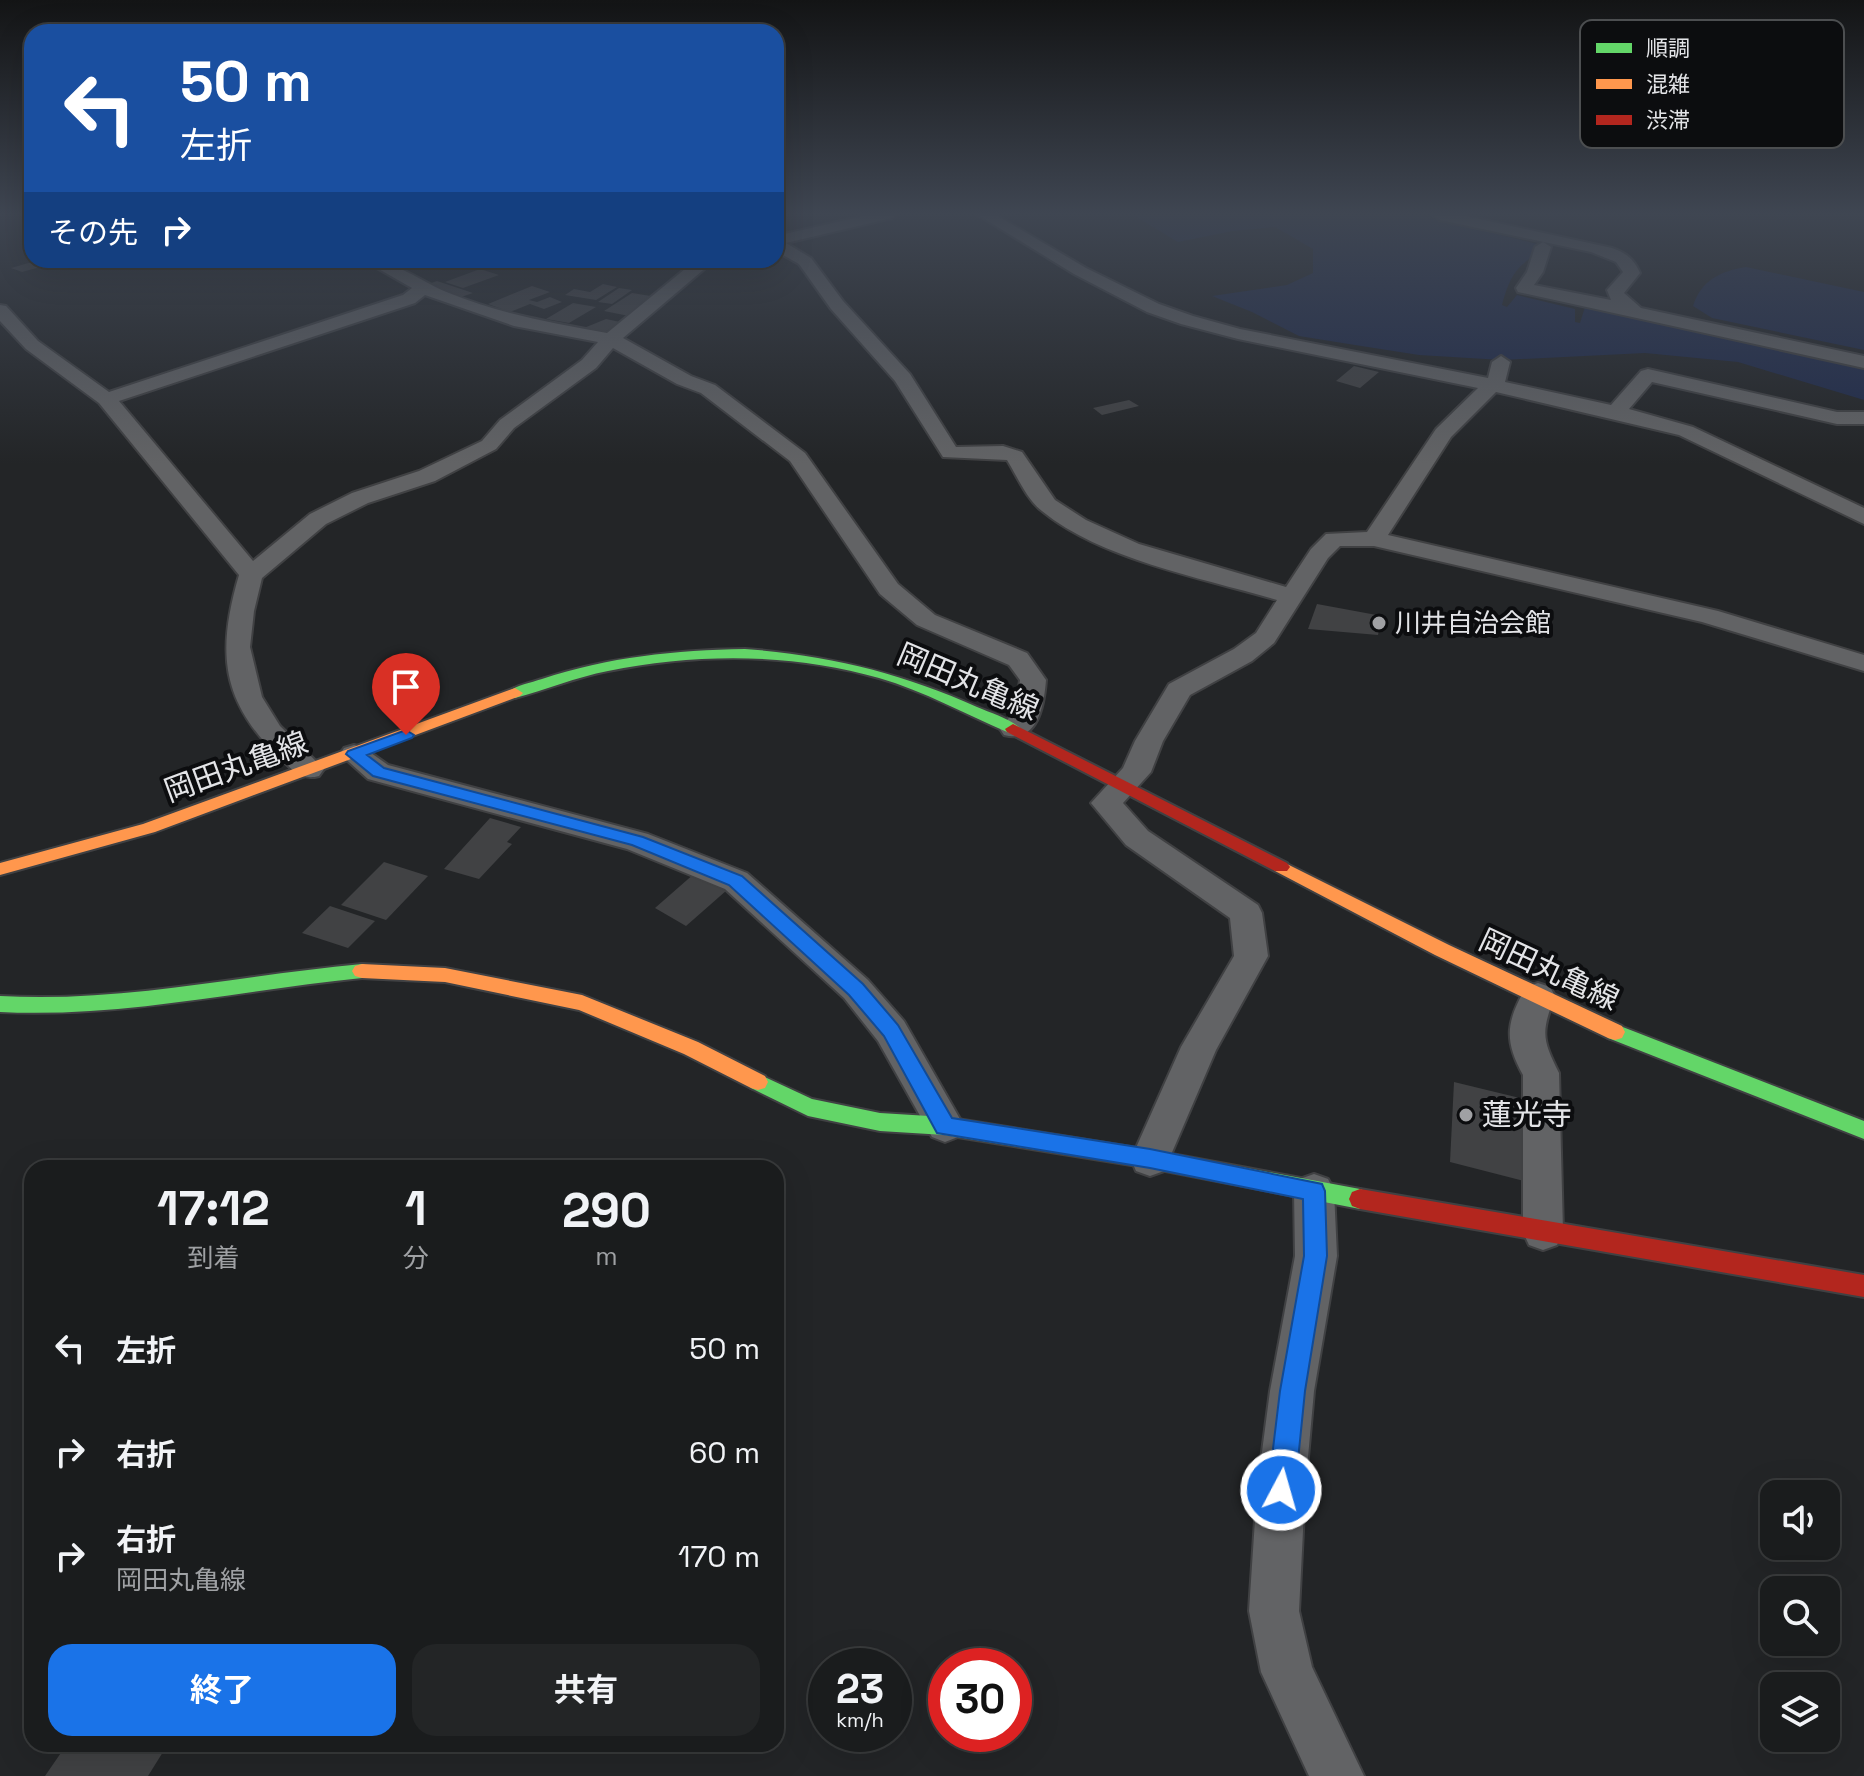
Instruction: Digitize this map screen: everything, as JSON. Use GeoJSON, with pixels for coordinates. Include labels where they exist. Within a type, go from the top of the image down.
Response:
{"type":"FeatureCollection","features":[{"type":"Feature","properties":{"kind":"main road","name":"岡田丸亀線"},"geometry":{"type":"LineString","coordinates":[[0,869],[149,828],[536,685],[615,663],[714,653],[774,654],[831,661],[888,676],[1014,729],[1442,950],[1640,1044],[1864,1130]]}},
{"type":"Feature","properties":{"kind":"main road"},"geometry":{"type":"LineString","coordinates":[[0,1004],[41,1008],[105,1006],[303,975],[369,971],[445,975],[582,1003],[691,1048],[808,1107],[880,1122],[945,1126],[1150,1159],[1543,1232],[1864,1286]]}},
{"type":"Feature","properties":{"kind":"street"},"geometry":{"type":"LineString","coordinates":[[106,399],[410,298]]}},
{"type":"Feature","properties":{"kind":"street"},"geometry":{"type":"LineString","coordinates":[[451,298],[520,322],[611,339],[684,380],[708,389],[798,457],[889,589],[926,620],[1018,659],[1033,680],[1030,711],[1014,729]]}},
{"type":"Feature","properties":{"kind":"street"},"geometry":{"type":"LineString","coordinates":[[309,769],[270,732],[248,697],[237,647],[241,611],[251,575],[318,519],[360,498],[427,476],[489,445],[507,424],[589,364],[611,339],[661,298]]}},
{"type":"Feature","properties":{"kind":"street"},"geometry":{"type":"LineString","coordinates":[[832,298],[903,378],[950,453],[1003,452],[1015,456],[1047,505],[1078,525],[1131,549],[1291,596]]}},
{"type":"Feature","properties":{"kind":"street"},"geometry":{"type":"LineString","coordinates":[[1133,298],[1153,308],[1238,334],[1616,412],[1686,431],[1864,517]]}},
{"type":"Feature","properties":{"kind":"street"},"geometry":{"type":"LineString","coordinates":[[1573,298],[1864,362]]}},
{"type":"Feature","properties":{"kind":"street"},"geometry":{"type":"LineString","coordinates":[[1618,298],[1633,310]]}},
{"type":"Feature","properties":{"kind":"street"},"geometry":{"type":"LineString","coordinates":[[0,310],[32,345],[106,399],[251,575]]}},
{"type":"Feature","properties":{"kind":"street"},"geometry":{"type":"LineString","coordinates":[[1374,539],[1443,433],[1497,380],[1501,362]]}},
{"type":"Feature","properties":{"kind":"street"},"geometry":{"type":"LineString","coordinates":[[1616,412],[1648,375],[1837,418],[1864,418]]}},
{"type":"Feature","properties":{"kind":"street"},"geometry":{"type":"LineString","coordinates":[[1150,1159],[1199,1047],[1251,956],[1246,913],[1137,838],[1106,803],[1136,772],[1149,741],[1179,690],[1243,655],[1265,638],[1283,615],[1291,596],[1319,554],[1334,539],[1374,539],[1709,616],[1864,663]]}},
{"type":"Feature","properties":{"kind":"street"},"geometry":{"type":"LineString","coordinates":[[354,754],[378,772],[637,841],[736,881],[856,989],[891,1031],[945,1126]]}},
{"type":"Feature","properties":{"kind":"street"},"geometry":{"type":"LineString","coordinates":[[1538,996],[1526,1025],[1527,1052],[1541,1073],[1543,1232]]}},
{"type":"Feature","properties":{"kind":"street"},"geometry":{"type":"LineString","coordinates":[[1314,1191],[1316,1256],[1292,1391],[1281,1490],[1274,1611],[1287,1672],[1337,1776]]}},
{"type":"Feature","properties":{"kind":"shaded area"},"geometry":{"type":"Polygon","coordinates":[[[1217,298],[1504,298],[1502,305],[1507,307],[1515,298],[1529,298],[1575,309],[1575,322],[1580,323],[1585,307],[1604,310],[1864,368],[1864,400],[1738,362],[1645,353],[1502,360],[1419,355],[1299,336],[1217,298]]]}},
{"type":"Feature","properties":{"kind":"shaded area"},"geometry":{"type":"Polygon","coordinates":[[[1697,298],[1864,298],[1864,350],[1712,318],[1693,306],[1697,298]]]}},
{"type":"Feature","properties":{"kind":"building"},"geometry":{"type":"Polygon","coordinates":[[[503,298],[535,298],[529,300],[537,302],[552,298],[562,302],[544,309],[530,304],[510,312],[488,304],[503,298]]]}},
{"type":"Feature","properties":{"kind":"building"},"geometry":{"type":"Polygon","coordinates":[[[604,298],[621,298],[612,304],[598,302],[604,298]]]}},
{"type":"Feature","properties":{"kind":"building"},"geometry":{"type":"Polygon","coordinates":[[[624,298],[656,298],[629,316],[604,311],[624,298]]]}},
{"type":"Feature","properties":{"kind":"building"},"geometry":{"type":"Polygon","coordinates":[[[573,303],[596,307],[569,323],[546,319],[573,303]]]}},
{"type":"Feature","properties":{"kind":"building"},"geometry":{"type":"Polygon","coordinates":[[[606,319],[620,322],[602,334],[579,330],[606,319]]]}},
{"type":"Feature","properties":{"kind":"building"},"geometry":{"type":"Polygon","coordinates":[[[1354,366],[1379,372],[1360,388],[1336,381],[1354,366]]]}},
{"type":"Feature","properties":{"kind":"building"},"geometry":{"type":"Polygon","coordinates":[[[1129,400],[1139,406],[1102,415],[1093,408],[1129,400]]]}},
{"type":"Feature","properties":{"kind":"building"},"geometry":{"type":"Polygon","coordinates":[[[1317,604],[1382,616],[1378,635],[1308,629],[1317,604]]]}},
{"type":"Feature","properties":{"kind":"building"},"geometry":{"type":"Polygon","coordinates":[[[490,818],[521,827],[507,842],[512,844],[479,879],[444,869],[490,818]]]}},
{"type":"Feature","properties":{"kind":"building"},"geometry":{"type":"Polygon","coordinates":[[[384,862],[428,876],[386,920],[341,905],[384,862]]]}},
{"type":"Feature","properties":{"kind":"building"},"geometry":{"type":"Polygon","coordinates":[[[695,873],[727,890],[686,926],[655,908],[695,873]]]}},
{"type":"Feature","properties":{"kind":"building"},"geometry":{"type":"Polygon","coordinates":[[[330,906],[375,921],[348,948],[302,933],[330,906]]]}},
{"type":"Feature","properties":{"kind":"building"},"geometry":{"type":"Polygon","coordinates":[[[1454,1082],[1524,1099],[1524,1181],[1450,1162],[1454,1082]]]}},
{"type":"Feature","properties":{"kind":"building"},"geometry":{"type":"Polygon","coordinates":[[[62,1752],[163,1752],[148,1776],[45,1776],[62,1752]]]}},
{"type":"Feature","properties":{"kind":"traffic: fast"},"geometry":{"type":"LineString","coordinates":[[515,693],[560,678],[652,659],[698,654],[792,657],[838,664],[900,680],[1013,729]]}},
{"type":"Feature","properties":{"kind":"traffic: fast"},"geometry":{"type":"LineString","coordinates":[[0,1004],[46,1006],[136,1001],[362,971]]}},
{"type":"Feature","properties":{"kind":"traffic: fast"},"geometry":{"type":"LineString","coordinates":[[1615,1032],[1864,1130]]}},
{"type":"Feature","properties":{"kind":"traffic: fast"},"geometry":{"type":"LineString","coordinates":[[758,1082],[808,1107],[880,1122],[945,1126],[1150,1159],[1360,1199]]}},
{"type":"Feature","properties":{"kind":"traffic: slow"},"geometry":{"type":"LineString","coordinates":[[0,869],[149,828],[515,693]]}},
{"type":"Feature","properties":{"kind":"traffic: slow"},"geometry":{"type":"LineString","coordinates":[[1281,867],[1442,950],[1615,1032]]}},
{"type":"Feature","properties":{"kind":"traffic: slow"},"geometry":{"type":"LineString","coordinates":[[362,971],[445,975],[582,1003],[691,1048],[758,1082]]}},
{"type":"Feature","properties":{"kind":"traffic: jam"},"geometry":{"type":"LineString","coordinates":[[1013,729],[1281,867]]}},
{"type":"Feature","properties":{"kind":"traffic: jam"},"geometry":{"type":"LineString","coordinates":[[1360,1199],[1864,1286]]}},
{"type":"Feature","properties":{"kind":"place","name":"川井自治会館"},"geometry":{"type":"Point","coordinates":[1379,623]}},
{"type":"Feature","properties":{"kind":"place","name":"蓮光寺"},"geometry":{"type":"Point","coordinates":[1466,1115]}},
{"type":"Feature","properties":{"kind":"route"},"geometry":{"type":"LineString","coordinates":[[406,735],[354,754],[378,772],[637,841],[736,881],[856,989],[891,1031],[945,1126],[1150,1159],[1314,1191],[1316,1256],[1292,1391],[1281,1490]]}}]}
